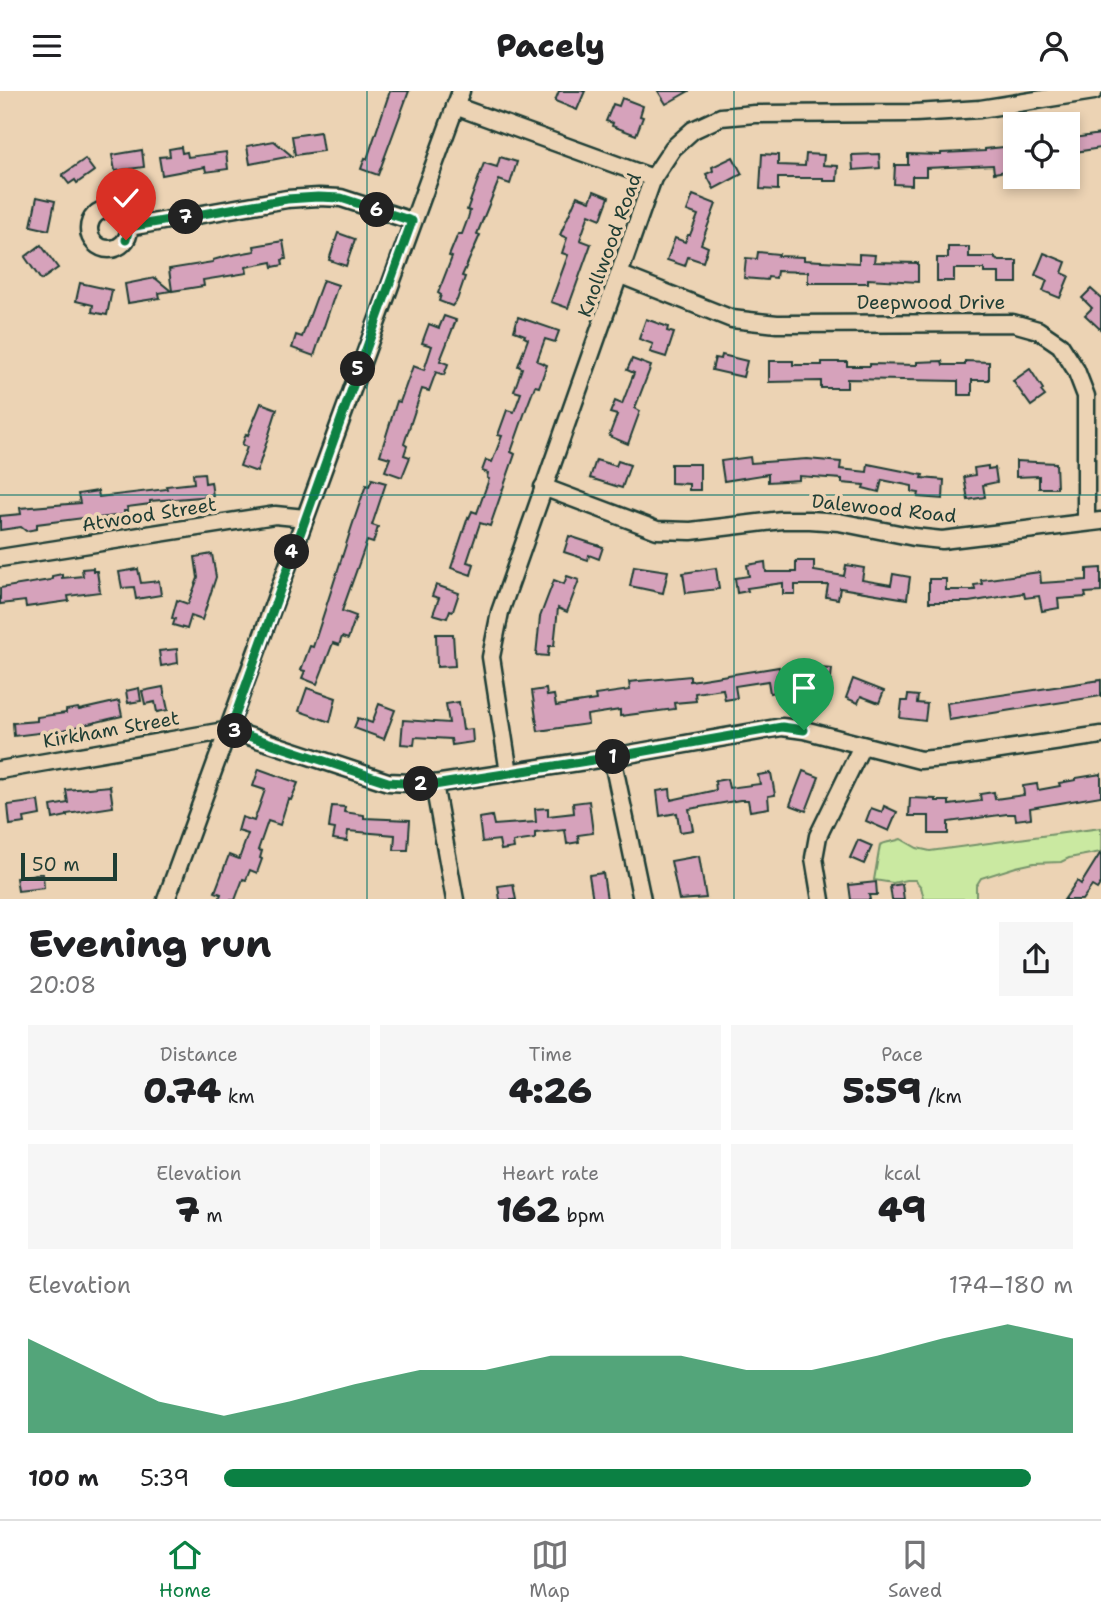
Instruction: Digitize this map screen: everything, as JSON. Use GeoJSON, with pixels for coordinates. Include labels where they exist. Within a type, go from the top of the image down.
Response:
{"type":"FeatureCollection","features":[{"type":"Feature","properties":{"kind":"street","name":"Knollwood Road"},"geometry":{"type":"LineString","coordinates":[[509,773],[491,657],[500,612],[653,178],[673,148],[693,130],[721,117],[980,109],[1094,91]]}},
{"type":"Feature","properties":{"kind":"street"},"geometry":{"type":"LineString","coordinates":[[166,899],[230,730],[304,517],[458,98],[653,178]]}},
{"type":"Feature","properties":{"kind":"street"},"geometry":{"type":"LineString","coordinates":[[129,227],[287,199],[318,197],[341,198],[412,221]]}},
{"type":"Feature","properties":{"kind":"street","name":"Deepwood Drive"},"geometry":{"type":"LineString","coordinates":[[621,275],[732,319],[778,324],[1013,323],[1038,330],[1060,345],[1076,370],[1086,396],[1093,522]]}},
{"type":"Feature","properties":{"kind":"street","name":"Dalewood Road"},"geometry":{"type":"LineString","coordinates":[[543,487],[657,530],[691,531],[782,520],[810,520],[839,522],[942,540],[1093,522]]}},
{"type":"Feature","properties":{"kind":"street","name":"Atwood Street"},"geometry":{"type":"LineString","coordinates":[[0,558],[275,515],[304,517]]}},
{"type":"Feature","properties":{"kind":"street"},"geometry":{"type":"LineString","coordinates":[[230,730],[388,782],[434,785],[782,727],[804,730],[919,760],[1101,735]]}},
{"type":"Feature","properties":{"kind":"street","name":"Kirkham Street"},"geometry":{"type":"LineString","coordinates":[[0,770],[230,730]]}},
{"type":"Feature","properties":{"kind":"street"},"geometry":{"type":"LineString","coordinates":[[821,899],[814,858],[818,836],[862,746]]}},
{"type":"Feature","properties":{"kind":"street"},"geometry":{"type":"LineString","coordinates":[[612,757],[642,899]]}},
{"type":"Feature","properties":{"kind":"street"},"geometry":{"type":"LineString","coordinates":[[434,785],[455,899]]}},
{"type":"Feature","properties":{"kind":"green space"},"geometry":{"type":"Polygon","coordinates":[[[1101,828],[1101,852],[1061,862],[1034,863],[981,878],[976,886],[976,899],[924,899],[921,887],[915,880],[893,883],[874,880],[880,845],[901,839],[917,848],[930,851],[1101,828]]]}},
{"type":"Feature","properties":{"kind":"building"},"geometry":{"type":"Polygon","coordinates":[[[390,91],[409,91],[378,175],[361,169],[365,158],[367,159],[390,91]]]}},
{"type":"Feature","properties":{"kind":"building"},"geometry":{"type":"Polygon","coordinates":[[[559,91],[585,91],[577,110],[555,101],[559,91]]]}},
{"type":"Feature","properties":{"kind":"building"},"geometry":{"type":"Polygon","coordinates":[[[658,91],[689,91],[666,104],[658,91]]]}},
{"type":"Feature","properties":{"kind":"building"},"geometry":{"type":"Polygon","coordinates":[[[622,98],[643,106],[640,116],[643,117],[636,135],[606,121],[613,104],[619,106],[622,98]]]}},
{"type":"Feature","properties":{"kind":"building"},"geometry":{"type":"Polygon","coordinates":[[[320,132],[323,151],[295,155],[292,136],[320,132]]]}},
{"type":"Feature","properties":{"kind":"building"},"geometry":{"type":"Polygon","coordinates":[[[1101,134],[1101,148],[1080,151],[1080,137],[1101,134]]]}},
{"type":"Feature","properties":{"kind":"building"},"geometry":{"type":"Polygon","coordinates":[[[274,141],[292,156],[250,164],[247,146],[274,141]]]}},
{"type":"Feature","properties":{"kind":"building"},"geometry":{"type":"Polygon","coordinates":[[[181,147],[182,153],[187,152],[188,157],[226,152],[228,169],[206,172],[205,167],[162,175],[159,157],[170,156],[169,149],[181,147]]]}},
{"type":"Feature","properties":{"kind":"building"},"geometry":{"type":"Polygon","coordinates":[[[1003,147],[1003,172],[994,173],[993,165],[926,168],[926,176],[912,176],[912,185],[894,184],[895,165],[908,165],[908,154],[941,155],[1003,147]]]}},
{"type":"Feature","properties":{"kind":"building"},"geometry":{"type":"Polygon","coordinates":[[[142,150],[144,167],[115,171],[112,155],[142,150]]]}},
{"type":"Feature","properties":{"kind":"building"},"geometry":{"type":"Polygon","coordinates":[[[762,154],[778,155],[778,165],[805,166],[806,154],[824,155],[823,165],[838,166],[837,181],[823,181],[823,178],[778,178],[778,190],[760,189],[762,154]]]}},
{"type":"Feature","properties":{"kind":"building"},"geometry":{"type":"Polygon","coordinates":[[[879,154],[880,168],[853,170],[852,155],[879,154]]]}},
{"type":"Feature","properties":{"kind":"building"},"geometry":{"type":"Polygon","coordinates":[[[500,157],[517,162],[510,184],[499,180],[462,276],[465,277],[457,300],[452,306],[439,301],[441,295],[438,293],[452,257],[449,256],[458,234],[462,234],[470,211],[467,210],[484,163],[497,167],[500,157]]]}},
{"type":"Feature","properties":{"kind":"building"},"geometry":{"type":"Polygon","coordinates":[[[733,157],[742,174],[714,189],[706,174],[713,171],[712,167],[733,157]]]}},
{"type":"Feature","properties":{"kind":"building"},"geometry":{"type":"Polygon","coordinates":[[[85,159],[94,171],[77,183],[75,180],[69,184],[62,175],[85,159]]]}},
{"type":"Feature","properties":{"kind":"building"},"geometry":{"type":"Polygon","coordinates":[[[594,191],[609,197],[601,219],[589,214],[580,240],[591,244],[568,308],[551,302],[568,255],[562,253],[567,238],[560,235],[577,196],[590,201],[594,191]]]}},
{"type":"Feature","properties":{"kind":"building"},"geometry":{"type":"Polygon","coordinates":[[[693,195],[716,204],[701,244],[708,247],[703,262],[688,257],[685,266],[667,260],[675,238],[685,242],[698,215],[687,211],[693,195]]]}},
{"type":"Feature","properties":{"kind":"building"},"geometry":{"type":"Polygon","coordinates":[[[37,197],[55,201],[49,230],[31,226],[37,197]]]}},
{"type":"Feature","properties":{"kind":"building"},"geometry":{"type":"Polygon","coordinates":[[[338,233],[355,239],[346,266],[329,260],[338,233]]]}},
{"type":"Feature","properties":{"kind":"building"},"geometry":{"type":"Polygon","coordinates":[[[283,241],[286,259],[282,260],[283,265],[273,267],[272,262],[246,267],[247,273],[203,280],[204,286],[172,291],[169,269],[213,262],[227,256],[255,251],[254,246],[283,241]]]}},
{"type":"Feature","properties":{"kind":"building"},"geometry":{"type":"Polygon","coordinates":[[[41,245],[58,268],[41,280],[25,257],[41,245]]]}},
{"type":"Feature","properties":{"kind":"building"},"geometry":{"type":"Polygon","coordinates":[[[948,247],[969,247],[969,257],[995,257],[999,261],[1017,261],[1017,283],[999,283],[999,273],[984,273],[984,269],[954,269],[954,281],[937,281],[937,258],[948,258],[948,247]]]}},
{"type":"Feature","properties":{"kind":"building"},"geometry":{"type":"Polygon","coordinates":[[[758,252],[804,257],[804,260],[859,263],[859,254],[875,255],[874,262],[918,263],[918,282],[868,279],[868,283],[808,283],[808,272],[777,271],[776,278],[768,277],[767,280],[744,278],[746,258],[757,259],[758,252]]]}},
{"type":"Feature","properties":{"kind":"building"},"geometry":{"type":"Polygon","coordinates":[[[1044,253],[1066,262],[1062,273],[1069,276],[1060,298],[1043,291],[1047,280],[1035,275],[1044,253]]]}},
{"type":"Feature","properties":{"kind":"building"},"geometry":{"type":"Polygon","coordinates":[[[155,278],[171,291],[159,293],[160,298],[128,303],[125,284],[155,278]]]}},
{"type":"Feature","properties":{"kind":"building"},"geometry":{"type":"Polygon","coordinates":[[[323,280],[338,285],[314,356],[292,348],[296,335],[302,337],[323,280]]]}},
{"type":"Feature","properties":{"kind":"building"},"geometry":{"type":"Polygon","coordinates":[[[80,283],[112,290],[107,315],[92,312],[93,305],[76,301],[80,283]]]}},
{"type":"Feature","properties":{"kind":"building"},"geometry":{"type":"Polygon","coordinates":[[[1091,289],[1101,298],[1101,330],[1085,315],[1092,308],[1082,298],[1091,289]]]}},
{"type":"Feature","properties":{"kind":"building"},"geometry":{"type":"Polygon","coordinates":[[[444,316],[456,320],[440,361],[448,364],[444,375],[436,372],[429,391],[422,389],[404,444],[407,446],[404,455],[410,457],[402,477],[385,471],[390,458],[380,455],[397,401],[400,402],[413,366],[424,370],[432,346],[422,343],[429,324],[439,328],[444,316]]]}},
{"type":"Feature","properties":{"kind":"building"},"geometry":{"type":"Polygon","coordinates":[[[518,317],[559,331],[555,342],[545,339],[537,361],[547,365],[525,412],[511,452],[515,454],[490,526],[480,523],[467,562],[474,564],[471,575],[451,568],[468,517],[472,511],[477,513],[489,479],[488,473],[482,471],[486,460],[492,462],[502,436],[498,435],[507,410],[514,412],[521,393],[514,391],[522,368],[518,366],[528,339],[514,331],[518,317]]]}},
{"type":"Feature","properties":{"kind":"building"},"geometry":{"type":"Polygon","coordinates":[[[646,319],[668,327],[667,331],[674,333],[666,357],[650,352],[653,344],[639,339],[646,319]]]}},
{"type":"Feature","properties":{"kind":"building"},"geometry":{"type":"Polygon","coordinates":[[[722,355],[747,361],[743,377],[712,370],[715,358],[721,359],[722,355]]]}},
{"type":"Feature","properties":{"kind":"building"},"geometry":{"type":"Polygon","coordinates":[[[632,359],[651,366],[635,408],[640,411],[628,444],[609,436],[617,415],[610,413],[615,401],[622,404],[634,373],[627,370],[632,359]]]}},
{"type":"Feature","properties":{"kind":"building"},"geometry":{"type":"Polygon","coordinates":[[[769,361],[793,361],[793,365],[847,362],[847,366],[917,365],[917,362],[942,361],[943,365],[965,365],[965,361],[989,362],[989,380],[972,380],[972,395],[958,395],[958,381],[847,379],[847,388],[821,388],[821,381],[769,382],[769,361]]]}},
{"type":"Feature","properties":{"kind":"building"},"geometry":{"type":"Polygon","coordinates":[[[1030,369],[1045,396],[1031,406],[1013,381],[1030,369]]]}},
{"type":"Feature","properties":{"kind":"building"},"geometry":{"type":"Polygon","coordinates":[[[261,403],[277,409],[257,472],[240,466],[247,447],[242,445],[261,403]]]}},
{"type":"Feature","properties":{"kind":"building"},"geometry":{"type":"Polygon","coordinates":[[[750,457],[751,463],[807,459],[841,462],[840,469],[867,472],[868,464],[923,475],[922,478],[944,480],[943,499],[918,497],[919,493],[912,492],[912,486],[882,480],[879,492],[863,488],[864,485],[842,483],[842,479],[799,476],[799,480],[768,482],[768,474],[724,481],[721,461],[750,457]]]}},
{"type":"Feature","properties":{"kind":"building"},"geometry":{"type":"Polygon","coordinates":[[[596,460],[616,466],[618,461],[630,465],[622,488],[590,478],[596,460]]]}},
{"type":"Feature","properties":{"kind":"building"},"geometry":{"type":"Polygon","coordinates":[[[1016,461],[1056,463],[1057,488],[1039,488],[1039,476],[1016,477],[1016,461]]]}},
{"type":"Feature","properties":{"kind":"building"},"geometry":{"type":"Polygon","coordinates":[[[671,464],[700,464],[700,490],[689,490],[689,484],[671,483],[671,464]]]}},
{"type":"Feature","properties":{"kind":"building"},"geometry":{"type":"Polygon","coordinates":[[[988,466],[988,469],[995,468],[997,482],[983,485],[985,497],[968,500],[964,477],[975,475],[974,468],[988,466]]]}},
{"type":"Feature","properties":{"kind":"building"},"geometry":{"type":"Polygon","coordinates":[[[204,473],[205,483],[211,482],[213,496],[150,501],[150,504],[127,507],[128,511],[124,511],[124,515],[98,518],[99,520],[84,522],[83,518],[37,524],[37,529],[26,531],[21,527],[0,530],[0,516],[21,514],[20,508],[80,503],[78,494],[98,491],[99,497],[167,489],[166,486],[194,483],[193,474],[204,473]]]}},
{"type":"Feature","properties":{"kind":"building"},"geometry":{"type":"Polygon","coordinates":[[[372,479],[386,483],[372,525],[378,527],[373,543],[367,541],[342,611],[356,616],[348,639],[342,637],[339,645],[333,643],[317,684],[302,678],[305,671],[301,670],[310,646],[313,647],[366,485],[369,486],[372,479]]]}},
{"type":"Feature","properties":{"kind":"building"},"geometry":{"type":"Polygon","coordinates":[[[569,536],[603,547],[599,559],[589,555],[588,560],[564,552],[569,536]]]}},
{"type":"Feature","properties":{"kind":"building"},"geometry":{"type":"Polygon","coordinates":[[[212,554],[216,577],[202,620],[191,616],[187,629],[173,625],[177,600],[188,604],[198,578],[195,557],[212,554]]]}},
{"type":"Feature","properties":{"kind":"building"},"geometry":{"type":"Polygon","coordinates":[[[796,561],[814,561],[814,571],[844,576],[846,565],[864,568],[862,580],[891,585],[893,574],[910,577],[907,599],[840,588],[838,599],[826,597],[828,585],[795,585],[795,594],[783,594],[783,583],[747,588],[748,591],[737,593],[735,578],[749,576],[747,565],[765,562],[766,572],[796,572],[796,561]]]}},
{"type":"Feature","properties":{"kind":"building"},"geometry":{"type":"Polygon","coordinates":[[[634,566],[668,571],[663,593],[630,586],[634,566]]]}},
{"type":"Feature","properties":{"kind":"building"},"geometry":{"type":"Polygon","coordinates":[[[93,568],[93,571],[97,571],[100,592],[68,596],[69,601],[26,607],[25,601],[0,604],[0,588],[50,580],[52,576],[62,574],[62,578],[83,576],[82,569],[93,568]]]}},
{"type":"Feature","properties":{"kind":"building"},"geometry":{"type":"Polygon","coordinates":[[[716,568],[719,589],[686,593],[683,573],[716,568]]]}},
{"type":"Feature","properties":{"kind":"building"},"geometry":{"type":"Polygon","coordinates":[[[1101,568],[1101,592],[1085,593],[1086,597],[1058,599],[1059,608],[1042,611],[1039,596],[1025,598],[1024,593],[969,602],[929,602],[929,579],[946,579],[946,590],[975,590],[974,585],[982,584],[981,580],[1040,572],[1041,583],[1087,580],[1087,569],[1101,568]]]}},
{"type":"Feature","properties":{"kind":"building"},"geometry":{"type":"Polygon","coordinates":[[[138,569],[141,583],[159,581],[161,595],[136,599],[134,587],[122,588],[119,572],[138,569]]]}},
{"type":"Feature","properties":{"kind":"building"},"geometry":{"type":"Polygon","coordinates":[[[567,576],[579,580],[567,612],[558,608],[554,646],[549,646],[548,656],[536,655],[540,617],[554,580],[564,584],[567,576]]]}},
{"type":"Feature","properties":{"kind":"building"},"geometry":{"type":"Polygon","coordinates":[[[436,585],[459,593],[453,611],[450,610],[447,618],[433,614],[439,598],[432,596],[436,585]]]}},
{"type":"Feature","properties":{"kind":"building"},"geometry":{"type":"Polygon","coordinates":[[[436,634],[453,634],[455,666],[437,667],[436,634]]]}},
{"type":"Feature","properties":{"kind":"building"},"geometry":{"type":"Polygon","coordinates":[[[177,649],[178,663],[161,666],[159,651],[177,649]]]}},
{"type":"Feature","properties":{"kind":"building"},"geometry":{"type":"Polygon","coordinates":[[[779,667],[782,691],[770,693],[768,681],[735,686],[737,698],[725,700],[723,689],[695,693],[696,701],[674,703],[675,709],[620,716],[620,710],[587,715],[588,724],[538,731],[532,691],[546,689],[547,696],[554,695],[556,706],[596,700],[595,695],[630,690],[629,682],[690,676],[690,681],[779,667]]]}},
{"type":"Feature","properties":{"kind":"building"},"geometry":{"type":"Polygon","coordinates":[[[803,667],[832,669],[829,694],[816,693],[817,680],[802,679],[803,667]]]}},
{"type":"Feature","properties":{"kind":"building"},"geometry":{"type":"Polygon","coordinates":[[[853,679],[884,691],[879,703],[861,696],[858,703],[846,698],[853,679]]]}},
{"type":"Feature","properties":{"kind":"building"},"geometry":{"type":"Polygon","coordinates":[[[1101,680],[1101,696],[949,720],[947,703],[1101,680]]]}},
{"type":"Feature","properties":{"kind":"building"},"geometry":{"type":"Polygon","coordinates":[[[163,687],[168,710],[157,712],[155,702],[145,704],[142,691],[163,687]]]}},
{"type":"Feature","properties":{"kind":"building"},"geometry":{"type":"Polygon","coordinates":[[[139,688],[141,701],[128,703],[126,691],[139,688]]]}},
{"type":"Feature","properties":{"kind":"building"},"geometry":{"type":"Polygon","coordinates":[[[307,688],[336,698],[330,722],[299,711],[307,688]]]}},
{"type":"Feature","properties":{"kind":"building"},"geometry":{"type":"Polygon","coordinates":[[[908,695],[918,696],[917,703],[927,704],[925,721],[900,718],[902,701],[907,701],[908,695]]]}},
{"type":"Feature","properties":{"kind":"building"},"geometry":{"type":"Polygon","coordinates":[[[119,701],[122,716],[63,730],[14,736],[13,723],[37,721],[37,717],[119,701]]]}},
{"type":"Feature","properties":{"kind":"building"},"geometry":{"type":"Polygon","coordinates":[[[459,702],[463,730],[472,729],[473,742],[452,745],[451,739],[415,737],[414,745],[401,744],[403,720],[449,723],[446,704],[459,702]]]}},
{"type":"Feature","properties":{"kind":"building"},"geometry":{"type":"Polygon","coordinates":[[[379,704],[395,710],[384,739],[354,728],[358,718],[372,723],[379,704]]]}},
{"type":"Feature","properties":{"kind":"building"},"geometry":{"type":"Polygon","coordinates":[[[259,769],[298,783],[291,800],[288,799],[280,825],[268,821],[258,850],[262,851],[262,859],[257,873],[250,870],[246,880],[243,879],[235,899],[219,899],[221,894],[215,892],[229,855],[239,859],[248,834],[238,831],[242,817],[254,821],[265,790],[253,786],[259,769]]]}},
{"type":"Feature","properties":{"kind":"building"},"geometry":{"type":"Polygon","coordinates":[[[803,771],[819,777],[806,811],[790,805],[803,771]]]}},
{"type":"Feature","properties":{"kind":"building"},"geometry":{"type":"Polygon","coordinates":[[[771,773],[775,795],[768,796],[769,808],[750,811],[748,800],[740,800],[689,809],[693,830],[680,832],[677,813],[660,816],[657,791],[670,789],[671,800],[716,790],[715,781],[727,779],[729,788],[760,784],[758,775],[771,773]]]}},
{"type":"Feature","properties":{"kind":"building"},"geometry":{"type":"Polygon","coordinates":[[[1101,774],[1101,796],[1030,808],[1031,818],[1016,820],[1015,814],[1007,814],[948,822],[948,834],[929,834],[929,816],[909,816],[910,798],[949,801],[949,805],[981,801],[980,794],[994,792],[995,799],[1024,795],[1023,786],[1037,784],[1038,790],[1060,786],[1059,783],[1076,778],[1101,774]]]}},
{"type":"Feature","properties":{"kind":"building"},"geometry":{"type":"Polygon","coordinates":[[[110,786],[113,807],[67,814],[53,819],[51,806],[68,803],[66,790],[110,786]]]}},
{"type":"Feature","properties":{"kind":"building"},"geometry":{"type":"Polygon","coordinates":[[[38,801],[40,815],[24,818],[25,823],[10,825],[8,805],[38,801]]]}},
{"type":"Feature","properties":{"kind":"building"},"geometry":{"type":"Polygon","coordinates":[[[589,801],[593,833],[578,835],[579,842],[567,844],[565,830],[535,833],[535,839],[513,842],[514,848],[501,850],[499,840],[482,842],[479,818],[492,816],[494,825],[536,822],[535,809],[548,808],[548,816],[574,813],[573,803],[589,801]]]}},
{"type":"Feature","properties":{"kind":"building"},"geometry":{"type":"Polygon","coordinates":[[[332,806],[345,807],[344,812],[364,815],[364,818],[410,820],[408,850],[394,850],[395,835],[348,831],[347,841],[333,839],[335,829],[329,828],[332,806]]]}},
{"type":"Feature","properties":{"kind":"building"},"geometry":{"type":"Polygon","coordinates":[[[884,806],[897,812],[889,831],[866,821],[871,808],[882,812],[884,806]]]}},
{"type":"Feature","properties":{"kind":"building"},"geometry":{"type":"Polygon","coordinates":[[[858,840],[872,846],[864,864],[850,858],[858,840]]]}},
{"type":"Feature","properties":{"kind":"building"},"geometry":{"type":"Polygon","coordinates":[[[1101,852],[1101,883],[1097,889],[1092,886],[1083,899],[1065,899],[1077,881],[1081,884],[1101,852]]]}},
{"type":"Feature","properties":{"kind":"building"},"geometry":{"type":"Polygon","coordinates":[[[699,856],[706,898],[679,899],[671,861],[699,856]]]}},
{"type":"Feature","properties":{"kind":"building"},"geometry":{"type":"Polygon","coordinates":[[[603,873],[607,899],[593,899],[589,875],[603,873]]]}},
{"type":"Feature","properties":{"kind":"building"},"geometry":{"type":"Polygon","coordinates":[[[43,874],[44,888],[18,891],[16,878],[43,874]]]}},
{"type":"Feature","properties":{"kind":"building"},"geometry":{"type":"Polygon","coordinates":[[[876,882],[877,895],[869,895],[870,899],[851,899],[849,885],[876,882]]]}},
{"type":"Feature","properties":{"kind":"building"},"geometry":{"type":"Polygon","coordinates":[[[513,884],[516,899],[500,899],[498,886],[513,884]]]}},
{"type":"Feature","properties":{"kind":"building"},"geometry":{"type":"Polygon","coordinates":[[[902,884],[904,899],[892,899],[890,886],[902,884]]]}},
{"type":"Feature","properties":{"kind":"route"},"geometry":{"type":"LineString","coordinates":[[126,240],[129,227],[287,199],[341,198],[412,221],[230,730],[388,782],[434,785],[782,727],[804,730]]}}]}
